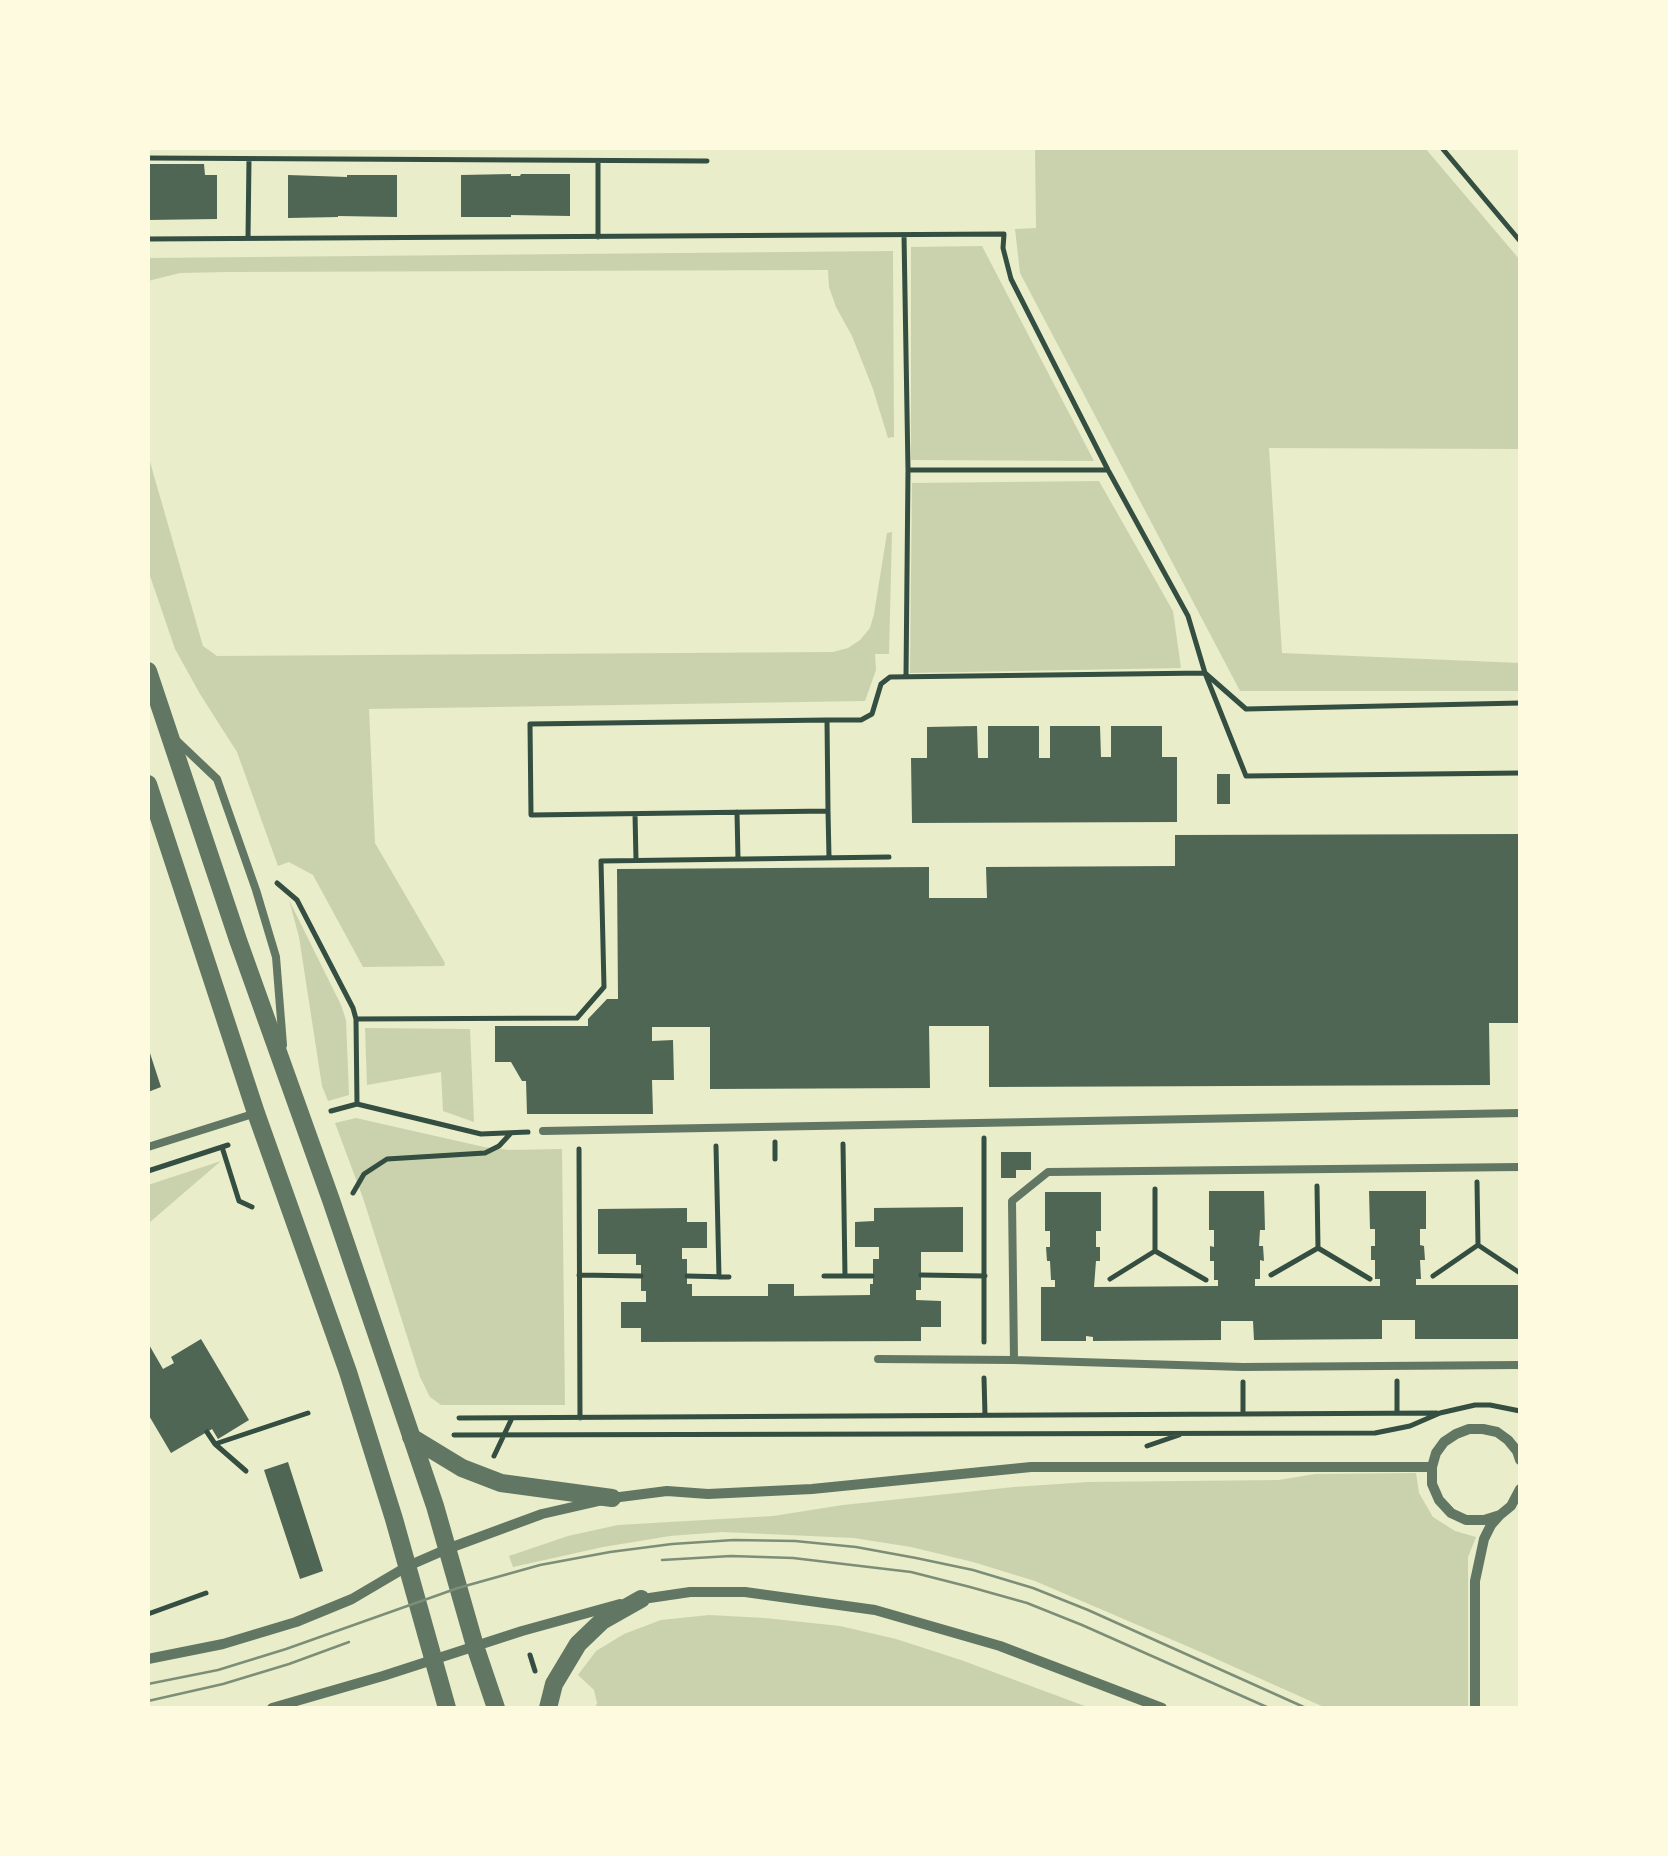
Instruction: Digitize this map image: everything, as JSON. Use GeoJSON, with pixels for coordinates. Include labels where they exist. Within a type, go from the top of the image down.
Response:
{"type":"FeatureCollection","features":[{"type":"Feature","properties":{"kind":"street"},"geometry":{"type":"LineString","coordinates":[[148,671],[332,1200],[496,1708]]}},
{"type":"Feature","properties":{"kind":"street"},"geometry":{"type":"LineString","coordinates":[[148,784],[256,1113],[348,1372],[448,1708]]}},
{"type":"Feature","properties":{"kind":"street"},"geometry":{"type":"LineString","coordinates":[[1500,1514],[1484,1520],[1466,1520],[1451,1512],[1439,1500],[1432,1484],[1436,1454],[1456,1434],[1483,1429],[1508,1440],[1519,1454]]}},
{"type":"Feature","properties":{"kind":"street"},"geometry":{"type":"LineString","coordinates":[[411,1436],[462,1468],[500,1483],[612,1498]]}},
{"type":"Feature","properties":{"kind":"street"},"geometry":{"type":"LineString","coordinates":[[148,1660],[223,1644],[296,1622],[352,1599],[446,1549],[542,1514],[612,1498],[667,1491],[708,1494],[812,1490],[1031,1467],[1432,1467]]}},
{"type":"Feature","properties":{"kind":"street"},"geometry":{"type":"LineString","coordinates":[[1475,1708],[1474,1581],[1491,1525],[1520,1493]]}},
{"type":"Feature","properties":{"kind":"street"},"geometry":{"type":"LineString","coordinates":[[272,1708],[567,1618],[641,1598],[690,1592],[746,1592],[875,1610],[1000,1646],[1162,1708]]}},
{"type":"Feature","properties":{"kind":"street"},"geometry":{"type":"LineString","coordinates":[[548,1708],[554,1684],[578,1644],[602,1621],[641,1598]]}},
{"type":"Feature","properties":{"kind":"lane"},"geometry":{"type":"LineString","coordinates":[[169,734],[216,779],[261,905],[276,957],[285,1074]]}},
{"type":"Feature","properties":{"kind":"lane"},"geometry":{"type":"LineString","coordinates":[[148,1148],[256,1113]]}},
{"type":"Feature","properties":{"kind":"lane"},"geometry":{"type":"LineString","coordinates":[[543,1131],[1520,1114]]}},
{"type":"Feature","properties":{"kind":"lane"},"geometry":{"type":"LineString","coordinates":[[1014,1360],[1012,1201],[1048,1172],[1520,1168]]}},
{"type":"Feature","properties":{"kind":"lane"},"geometry":{"type":"LineString","coordinates":[[878,1359],[1242,1367],[1520,1365]]}},
{"type":"Feature","properties":{"kind":"path"},"geometry":{"type":"LineString","coordinates":[[1442,148],[1520,240]]}},
{"type":"Feature","properties":{"kind":"path"},"geometry":{"type":"LineString","coordinates":[[518,152],[518,161]]}},
{"type":"Feature","properties":{"kind":"path"},"geometry":{"type":"LineString","coordinates":[[148,158],[707,161]]}},
{"type":"Feature","properties":{"kind":"path"},"geometry":{"type":"LineString","coordinates":[[248,238],[249,159]]}},
{"type":"Feature","properties":{"kind":"path"},"geometry":{"type":"LineString","coordinates":[[598,161],[598,237]]}},
{"type":"Feature","properties":{"kind":"path"},"geometry":{"type":"LineString","coordinates":[[148,239],[1004,234],[1010,279],[1188,616],[1204,673],[1246,776],[1520,773]]}},
{"type":"Feature","properties":{"kind":"path"},"geometry":{"type":"LineString","coordinates":[[904,235],[906,677]]}},
{"type":"Feature","properties":{"kind":"path"},"geometry":{"type":"LineString","coordinates":[[908,470],[1108,470]]}},
{"type":"Feature","properties":{"kind":"path"},"geometry":{"type":"LineString","coordinates":[[828,811],[531,815],[530,724],[862,720],[872,714],[881,684],[890,677],[1204,673],[1246,709],[1520,703]]}},
{"type":"Feature","properties":{"kind":"path"},"geometry":{"type":"LineString","coordinates":[[827,720],[829,858]]}},
{"type":"Feature","properties":{"kind":"path"},"geometry":{"type":"LineString","coordinates":[[737,812],[738,859]]}},
{"type":"Feature","properties":{"kind":"path"},"geometry":{"type":"LineString","coordinates":[[635,814],[636,860]]}},
{"type":"Feature","properties":{"kind":"path"},"geometry":{"type":"LineString","coordinates":[[356,1018],[577,1018],[604,987],[600,862],[889,857]]}},
{"type":"Feature","properties":{"kind":"path"},"geometry":{"type":"LineString","coordinates":[[278,883],[297,900],[353,1008],[357,1104]]}},
{"type":"Feature","properties":{"kind":"path"},"geometry":{"type":"LineString","coordinates":[[331,1112],[357,1104],[481,1134],[543,1131]]}},
{"type":"Feature","properties":{"kind":"path"},"geometry":{"type":"LineString","coordinates":[[984,1124],[984,1415]]}},
{"type":"Feature","properties":{"kind":"path"},"geometry":{"type":"LineString","coordinates":[[843,1126],[845,1276]]}},
{"type":"Feature","properties":{"kind":"path"},"geometry":{"type":"LineString","coordinates":[[716,1128],[719,1277]]}},
{"type":"Feature","properties":{"kind":"path"},"geometry":{"type":"LineString","coordinates":[[579,1131],[580,1418]]}},
{"type":"Feature","properties":{"kind":"path"},"geometry":{"type":"LineString","coordinates":[[352,1194],[364,1174],[387,1159],[485,1153],[511,1133]]}},
{"type":"Feature","properties":{"kind":"path"},"geometry":{"type":"LineString","coordinates":[[148,1171],[225,1146],[240,1201],[252,1208]]}},
{"type":"Feature","properties":{"kind":"path"},"geometry":{"type":"LineString","coordinates":[[1316,1170],[1318,1248]]}},
{"type":"Feature","properties":{"kind":"path"},"geometry":{"type":"LineString","coordinates":[[1155,1171],[1155,1251]]}},
{"type":"Feature","properties":{"kind":"path"},"geometry":{"type":"LineString","coordinates":[[1433,1276],[1478,1245],[1520,1273]]}},
{"type":"Feature","properties":{"kind":"path"},"geometry":{"type":"LineString","coordinates":[[1271,1274],[1318,1248]]}},
{"type":"Feature","properties":{"kind":"path"},"geometry":{"type":"LineString","coordinates":[[1318,1248],[1370,1280]]}},
{"type":"Feature","properties":{"kind":"path"},"geometry":{"type":"LineString","coordinates":[[1110,1279],[1155,1251]]}},
{"type":"Feature","properties":{"kind":"path"},"geometry":{"type":"LineString","coordinates":[[1155,1251],[1206,1280]]}},
{"type":"Feature","properties":{"kind":"path"},"geometry":{"type":"LineString","coordinates":[[578,1275],[640,1276]]}},
{"type":"Feature","properties":{"kind":"path"},"geometry":{"type":"LineString","coordinates":[[687,1276],[729,1277]]}},
{"type":"Feature","properties":{"kind":"path"},"geometry":{"type":"LineString","coordinates":[[824,1276],[872,1276]]}},
{"type":"Feature","properties":{"kind":"path"},"geometry":{"type":"LineString","coordinates":[[921,1276],[985,1276]]}},
{"type":"Feature","properties":{"kind":"path"},"geometry":{"type":"LineString","coordinates":[[1396,1366],[1396,1413]]}},
{"type":"Feature","properties":{"kind":"path"},"geometry":{"type":"LineString","coordinates":[[1242,1367],[1243,1414]]}},
{"type":"Feature","properties":{"kind":"path"},"geometry":{"type":"LineString","coordinates":[[215,1444],[308,1412]]}},
{"type":"Feature","properties":{"kind":"path"},"geometry":{"type":"LineString","coordinates":[[411,1436],[1376,1433],[1410,1426],[1440,1413],[459,1418]]}},
{"type":"Feature","properties":{"kind":"path"},"geometry":{"type":"LineString","coordinates":[[490,1463],[512,1418]]}},
{"type":"Feature","properties":{"kind":"path"},"geometry":{"type":"LineString","coordinates":[[208,1432],[215,1444],[246,1471]]}},
{"type":"Feature","properties":{"kind":"path"},"geometry":{"type":"LineString","coordinates":[[148,1614],[206,1594]]}},
{"type":"Feature","properties":{"kind":"green space"},"geometry":{"type":"Polygon","coordinates":[[[1035,148],[1425,148],[1520,260],[1520,449],[1269,448],[1282,653],[1520,663],[1520,691],[1240,691],[1020,273],[1015,229],[1036,228],[1035,148]]]}},
{"type":"Feature","properties":{"kind":"green space"},"geometry":{"type":"Polygon","coordinates":[[[982,246],[1094,461],[911,460],[911,247],[982,246]]]}},
{"type":"Feature","properties":{"kind":"green space"},"geometry":{"type":"Polygon","coordinates":[[[893,251],[894,437],[888,438],[852,336],[836,307],[828,270],[227,272],[180,273],[148,281],[148,258],[893,251]]]}},
{"type":"Feature","properties":{"kind":"green space"},"geometry":{"type":"Polygon","coordinates":[[[148,455],[203,646],[217,656],[833,652],[848,648],[870,628],[887,533],[892,532],[889,654],[875,654],[876,670],[865,701],[369,709],[375,843],[445,963],[363,967],[313,875],[289,862],[278,866],[237,752],[175,649],[148,570],[148,455]]]}},
{"type":"Feature","properties":{"kind":"green space"},"geometry":{"type":"Polygon","coordinates":[[[1099,481],[1173,611],[1181,668],[910,673],[912,483],[1099,481]]]}},
{"type":"Feature","properties":{"kind":"green space"},"geometry":{"type":"Polygon","coordinates":[[[289,900],[346,1020],[349,1095],[328,1101],[322,1086],[299,937],[289,900]]]}},
{"type":"Feature","properties":{"kind":"green space"},"geometry":{"type":"Polygon","coordinates":[[[365,1028],[470,1029],[474,1122],[443,1111],[441,1072],[367,1085],[365,1028]]]}},
{"type":"Feature","properties":{"kind":"green space"},"geometry":{"type":"Polygon","coordinates":[[[356,1118],[484,1147],[562,1149],[565,1405],[441,1405],[430,1397],[335,1123],[356,1118]]]}},
{"type":"Feature","properties":{"kind":"green space"},"geometry":{"type":"Polygon","coordinates":[[[221,1161],[150,1222],[148,1224],[148,1185],[221,1161]]]}},
{"type":"Feature","properties":{"kind":"green space"},"geometry":{"type":"Polygon","coordinates":[[[1416,1473],[1419,1493],[1433,1517],[1455,1531],[1476,1537],[1468,1557],[1468,1708],[1326,1708],[1035,1581],[911,1547],[854,1538],[722,1532],[603,1547],[513,1567],[509,1556],[568,1536],[618,1525],[773,1516],[1014,1487],[1416,1473]]]}},
{"type":"Feature","properties":{"kind":"green space"},"geometry":{"type":"Polygon","coordinates":[[[709,1615],[840,1626],[896,1639],[1090,1708],[595,1708],[594,1690],[578,1675],[596,1651],[624,1634],[661,1620],[709,1615]]]}},
{"type":"Feature","properties":{"kind":"building"},"geometry":{"type":"Polygon","coordinates":[[[148,164],[204,164],[205,175],[217,175],[217,219],[148,220],[148,164]]]}},
{"type":"Feature","properties":{"kind":"building"},"geometry":{"type":"Polygon","coordinates":[[[570,174],[570,216],[461,217],[461,175],[570,174]]]}},
{"type":"Feature","properties":{"kind":"building"},"geometry":{"type":"Polygon","coordinates":[[[288,175],[397,175],[397,217],[288,218],[288,175]]]}},
{"type":"Feature","properties":{"kind":"building"},"geometry":{"type":"Polygon","coordinates":[[[977,726],[978,758],[988,758],[988,726],[1039,726],[1039,758],[1050,758],[1050,726],[1100,726],[1101,757],[1111,757],[1111,726],[1162,726],[1162,757],[1177,757],[1177,822],[912,823],[911,758],[927,758],[927,727],[977,726]]]}},
{"type":"Feature","properties":{"kind":"building"},"geometry":{"type":"Polygon","coordinates":[[[1217,774],[1230,774],[1230,804],[1217,804],[1217,774]]]}},
{"type":"Feature","properties":{"kind":"building"},"geometry":{"type":"Polygon","coordinates":[[[1520,834],[1520,1023],[1489,1023],[1490,1085],[989,1087],[989,1026],[929,1026],[930,1088],[710,1089],[710,1027],[652,1027],[652,1041],[673,1040],[674,1080],[652,1080],[653,1114],[527,1114],[526,1081],[522,1081],[511,1062],[495,1062],[495,1026],[588,1026],[588,1019],[607,999],[618,999],[617,869],[929,867],[929,898],[987,898],[986,867],[1175,866],[1175,835],[1520,834]]]}},
{"type":"Feature","properties":{"kind":"building"},"geometry":{"type":"Polygon","coordinates":[[[148,1047],[161,1087],[148,1092],[148,1047]]]}},
{"type":"Feature","properties":{"kind":"building"},"geometry":{"type":"Polygon","coordinates":[[[1001,1152],[1031,1152],[1031,1170],[1016,1170],[1016,1178],[1001,1178],[1001,1152]]]}},
{"type":"Feature","properties":{"kind":"building"},"geometry":{"type":"Polygon","coordinates":[[[1209,1191],[1264,1191],[1265,1230],[1260,1230],[1259,1246],[1263,1246],[1264,1261],[1260,1260],[1260,1279],[1255,1279],[1255,1286],[1380,1286],[1380,1279],[1375,1279],[1375,1260],[1371,1260],[1375,1229],[1370,1229],[1369,1191],[1426,1191],[1426,1229],[1420,1229],[1425,1260],[1420,1260],[1421,1279],[1416,1279],[1416,1285],[1520,1285],[1520,1339],[1415,1339],[1415,1320],[1382,1320],[1382,1339],[1254,1340],[1253,1321],[1221,1321],[1221,1340],[1093,1341],[1093,1337],[1086,1336],[1086,1341],[1041,1341],[1041,1287],[1055,1287],[1047,1261],[1050,1231],[1045,1231],[1045,1192],[1101,1192],[1101,1231],[1096,1231],[1100,1261],[1096,1261],[1094,1287],[1218,1286],[1218,1280],[1214,1280],[1214,1261],[1210,1261],[1214,1230],[1209,1230],[1209,1191]]]}},
{"type":"Feature","properties":{"kind":"building"},"geometry":{"type":"Polygon","coordinates":[[[963,1207],[963,1252],[921,1252],[921,1290],[916,1290],[916,1300],[941,1301],[941,1327],[921,1327],[921,1341],[641,1342],[641,1328],[621,1328],[621,1302],[646,1302],[636,1254],[598,1254],[598,1209],[687,1208],[687,1222],[707,1222],[707,1248],[682,1248],[692,1296],[768,1296],[768,1284],[794,1284],[794,1296],[870,1295],[873,1259],[879,1259],[879,1247],[855,1247],[855,1222],[874,1221],[874,1208],[963,1207]]]}},
{"type":"Feature","properties":{"kind":"building"},"geometry":{"type":"Polygon","coordinates":[[[201,1339],[249,1420],[218,1439],[212,1429],[171,1453],[148,1414],[148,1343],[163,1369],[174,1363],[171,1357],[201,1339]]]}},
{"type":"Feature","properties":{"kind":"building"},"geometry":{"type":"Polygon","coordinates":[[[288,1462],[323,1571],[300,1579],[264,1470],[288,1462]]]}},
{"type":"Feature","properties":{"kind":"tram line"},"geometry":{"type":"LineString","coordinates":[[148,1684],[218,1670],[458,1588],[540,1565],[672,1544],[795,1541],[916,1558],[1033,1588],[1306,1708]]}},
{"type":"Feature","properties":{"kind":"tram line"},"geometry":{"type":"LineString","coordinates":[[662,1560],[793,1558],[911,1572],[1027,1603],[1269,1708]]}},
{"type":"Feature","properties":{"kind":"tram line"},"geometry":{"type":"LineString","coordinates":[[148,1701],[223,1684],[349,1642]]}}]}
